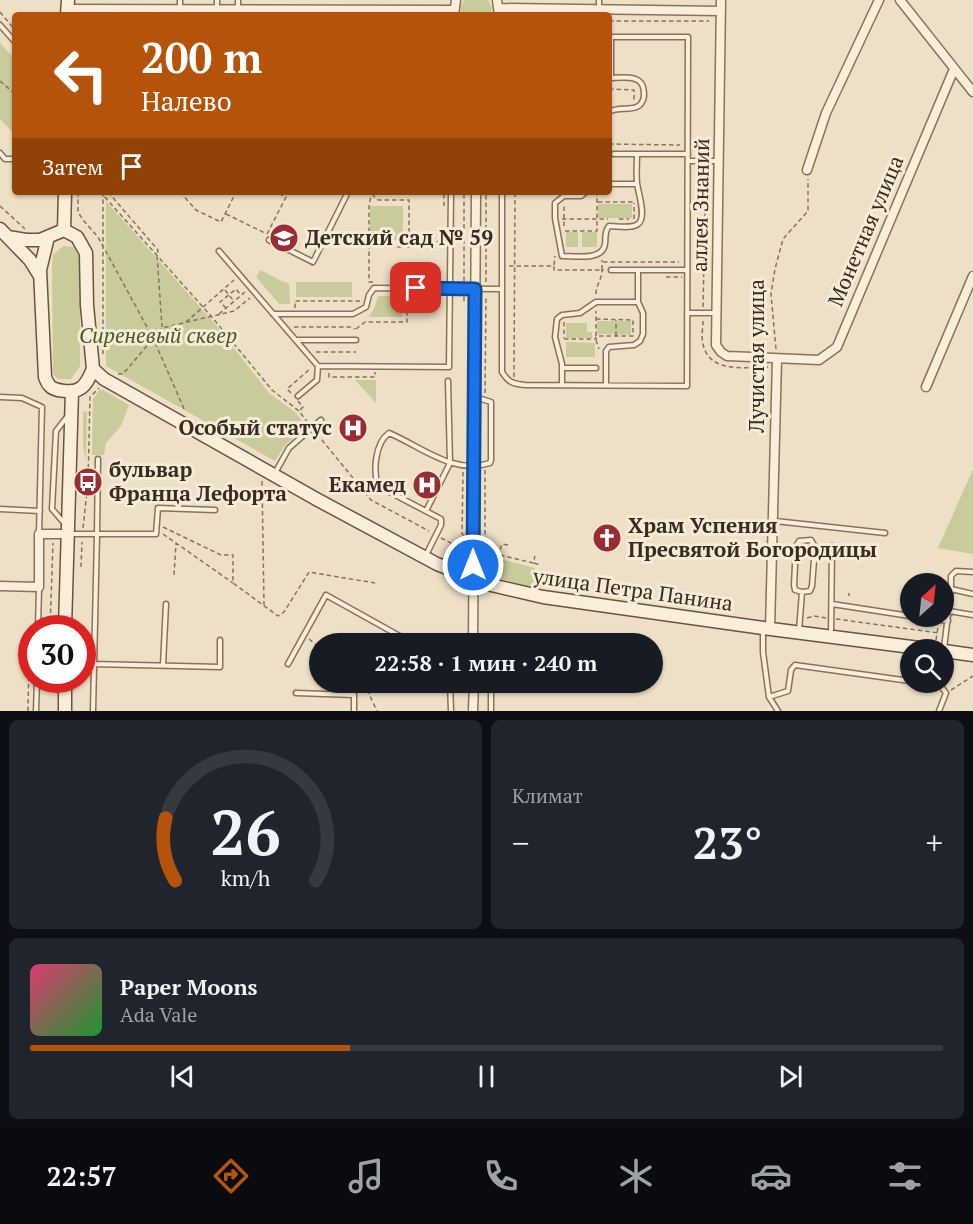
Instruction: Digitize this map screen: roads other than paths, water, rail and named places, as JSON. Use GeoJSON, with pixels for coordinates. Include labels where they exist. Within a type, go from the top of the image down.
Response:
{"type":"FeatureCollection","features":[{"type":"Feature","properties":{"kind":"main road"},"geometry":{"type":"LineString","coordinates":[[64,230],[65,195]]}},
{"type":"Feature","properties":{"kind":"main road"},"geometry":{"type":"LineString","coordinates":[[4,233],[26,240],[40,240],[64,230],[76,237],[86,253],[87,306],[93,369],[89,378],[79,389],[72,391],[55,389],[50,386],[45,377],[40,276],[42,254],[48,237]]}},
{"type":"Feature","properties":{"kind":"main road"},"geometry":{"type":"LineString","coordinates":[[4,233],[30,260],[40,276]]}},
{"type":"Feature","properties":{"kind":"main road","name":"улица Петра Панина"},"geometry":{"type":"LineString","coordinates":[[93,369],[110,382],[268,475],[425,557],[487,584],[534,596],[767,629],[900,644]]}},
{"type":"Feature","properties":{"kind":"main road"},"geometry":{"type":"LineString","coordinates":[[65,615],[72,391]]}},
{"type":"Feature","properties":{"kind":"main road","name":"улица Петра Панина"},"geometry":{"type":"LineString","coordinates":[[954,651],[973,655]]}},
{"type":"Feature","properties":{"kind":"main road"},"geometry":{"type":"LineString","coordinates":[[65,693],[65,711]]}},
{"type":"Feature","properties":{"kind":"street","name":"аллея Знаний"},"geometry":{"type":"LineString","coordinates":[[721,0],[716,345],[721,352],[732,358],[777,359]]}},
{"type":"Feature","properties":{"kind":"street"},"geometry":{"type":"LineString","coordinates":[[807,170],[826,113],[879,0]]}},
{"type":"Feature","properties":{"kind":"street"},"geometry":{"type":"LineString","coordinates":[[900,0],[973,92]]}},
{"type":"Feature","properties":{"kind":"street"},"geometry":{"type":"LineString","coordinates":[[68,8],[180,5],[237,12],[365,10],[424,12]]}},
{"type":"Feature","properties":{"kind":"street"},"geometry":{"type":"LineString","coordinates":[[498,8],[599,12],[721,10]]}},
{"type":"Feature","properties":{"kind":"street","name":"Монетная улица"},"geometry":{"type":"LineString","coordinates":[[777,359],[819,360],[837,347],[954,69]]}},
{"type":"Feature","properties":{"kind":"street"},"geometry":{"type":"LineString","coordinates":[[473,633],[476,195]]}},
{"type":"Feature","properties":{"kind":"street"},"geometry":{"type":"LineString","coordinates":[[926,387],[973,276]]}},
{"type":"Feature","properties":{"kind":"street","name":"Лучистая улица"},"geometry":{"type":"LineString","coordinates":[[767,629],[774,521],[777,359]]}},
{"type":"Feature","properties":{"kind":"street"},"geometry":{"type":"LineString","coordinates":[[0,586],[39,587],[39,534],[68,530]]}},
{"type":"Feature","properties":{"kind":"street"},"geometry":{"type":"LineString","coordinates":[[473,711],[474,693]]}},
{"type":"Feature","properties":{"kind":"lane"},"geometry":{"type":"LineString","coordinates":[[217,0],[217,10]]}},
{"type":"Feature","properties":{"kind":"lane"},"geometry":{"type":"LineString","coordinates":[[237,12],[238,0]]}},
{"type":"Feature","properties":{"kind":"lane"},"geometry":{"type":"LineString","coordinates":[[599,0],[599,12]]}},
{"type":"Feature","properties":{"kind":"lane"},"geometry":{"type":"LineString","coordinates":[[0,25],[12,39]]}},
{"type":"Feature","properties":{"kind":"lane"},"geometry":{"type":"LineString","coordinates":[[502,195],[502,372],[507,381],[514,384],[687,386],[688,37],[612,37]]}},
{"type":"Feature","properties":{"kind":"lane"},"geometry":{"type":"LineString","coordinates":[[612,78],[636,78],[642,83],[644,99],[635,109],[612,110]]}},
{"type":"Feature","properties":{"kind":"lane"},"geometry":{"type":"LineString","coordinates":[[0,153],[5,159]]}},
{"type":"Feature","properties":{"kind":"lane"},"geometry":{"type":"LineString","coordinates":[[612,153],[688,154]]}},
{"type":"Feature","properties":{"kind":"lane"},"geometry":{"type":"LineString","coordinates":[[582,195],[564,196],[555,203],[562,256],[596,256],[605,247],[605,233],[609,226],[640,224],[641,196],[637,184],[637,154]]}},
{"type":"Feature","properties":{"kind":"lane"},"geometry":{"type":"LineString","coordinates":[[0,161],[12,159]]}},
{"type":"Feature","properties":{"kind":"lane"},"geometry":{"type":"LineString","coordinates":[[688,161],[720,161]]}},
{"type":"Feature","properties":{"kind":"lane"},"geometry":{"type":"LineString","coordinates":[[612,184],[637,184]]}},
{"type":"Feature","properties":{"kind":"lane"},"geometry":{"type":"LineString","coordinates":[[269,240],[313,262],[346,195]]}},
{"type":"Feature","properties":{"kind":"lane"},"geometry":{"type":"LineString","coordinates":[[318,366],[450,367],[451,195]]}},
{"type":"Feature","properties":{"kind":"lane"},"geometry":{"type":"LineString","coordinates":[[219,251],[318,366],[317,380],[298,396]]}},
{"type":"Feature","properties":{"kind":"lane"},"geometry":{"type":"LineString","coordinates":[[611,270],[687,270]]}},
{"type":"Feature","properties":{"kind":"lane"},"geometry":{"type":"LineString","coordinates":[[606,385],[606,351],[609,346],[634,345],[640,341],[642,334],[643,313],[638,302],[638,270]]}},
{"type":"Feature","properties":{"kind":"lane"},"geometry":{"type":"LineString","coordinates":[[273,314],[353,314],[366,307],[369,295],[374,288],[502,289]]}},
{"type":"Feature","properties":{"kind":"lane"},"geometry":{"type":"LineString","coordinates":[[562,385],[562,368],[555,337],[555,323],[560,316],[580,313],[596,302],[638,302]]}},
{"type":"Feature","properties":{"kind":"lane"},"geometry":{"type":"LineString","coordinates":[[687,313],[717,313]]}},
{"type":"Feature","properties":{"kind":"lane"},"geometry":{"type":"LineString","coordinates":[[296,340],[356,340]]}},
{"type":"Feature","properties":{"kind":"lane"},"geometry":{"type":"LineString","coordinates":[[562,368],[596,368]]}},
{"type":"Feature","properties":{"kind":"lane"},"geometry":{"type":"LineString","coordinates":[[426,511],[450,463],[448,381]]}},
{"type":"Feature","properties":{"kind":"lane"},"geometry":{"type":"LineString","coordinates":[[425,557],[441,525],[441,519],[377,484],[376,453],[386,435],[392,434],[450,463],[474,467],[491,462],[492,404],[490,400],[474,396]]}},
{"type":"Feature","properties":{"kind":"lane"},"geometry":{"type":"LineString","coordinates":[[0,397],[22,398],[42,407],[39,534]]}},
{"type":"Feature","properties":{"kind":"lane"},"geometry":{"type":"LineString","coordinates":[[268,475],[289,448],[321,420]]}},
{"type":"Feature","properties":{"kind":"lane"},"geometry":{"type":"LineString","coordinates":[[95,615],[98,459]]}},
{"type":"Feature","properties":{"kind":"lane"},"geometry":{"type":"LineString","coordinates":[[68,530],[83,534],[156,534],[158,508],[215,510]]}},
{"type":"Feature","properties":{"kind":"lane"},"geometry":{"type":"LineString","coordinates":[[0,509],[39,511]]}},
{"type":"Feature","properties":{"kind":"lane"},"geometry":{"type":"LineString","coordinates":[[774,521],[885,533]]}},
{"type":"Feature","properties":{"kind":"lane"},"geometry":{"type":"LineString","coordinates":[[804,539],[811,540],[815,547],[812,586],[808,592],[802,592],[797,591],[794,585],[796,546],[804,539]]}},
{"type":"Feature","properties":{"kind":"lane"},"geometry":{"type":"LineString","coordinates":[[831,636],[832,546]]}},
{"type":"Feature","properties":{"kind":"lane"},"geometry":{"type":"LineString","coordinates":[[953,573],[973,573]]}},
{"type":"Feature","properties":{"kind":"lane"},"geometry":{"type":"LineString","coordinates":[[38,615],[39,587]]}},
{"type":"Feature","properties":{"kind":"lane"},"geometry":{"type":"LineString","coordinates":[[954,591],[973,594]]}},
{"type":"Feature","properties":{"kind":"lane"},"geometry":{"type":"LineString","coordinates":[[799,632],[802,592]]}},
{"type":"Feature","properties":{"kind":"lane"},"geometry":{"type":"LineString","coordinates":[[288,664],[326,595],[394,633]]}},
{"type":"Feature","properties":{"kind":"lane"},"geometry":{"type":"LineString","coordinates":[[163,665],[166,604]]}},
{"type":"Feature","properties":{"kind":"lane"},"geometry":{"type":"LineString","coordinates":[[832,604],[900,614]]}},
{"type":"Feature","properties":{"kind":"lane"},"geometry":{"type":"LineString","coordinates":[[954,612],[973,615]]}},
{"type":"Feature","properties":{"kind":"lane"},"geometry":{"type":"LineString","coordinates":[[767,629],[763,652],[769,697],[778,711]]}},
{"type":"Feature","properties":{"kind":"lane"},"geometry":{"type":"LineString","coordinates":[[96,664],[220,667],[220,640]]}},
{"type":"Feature","properties":{"kind":"lane"},"geometry":{"type":"LineString","coordinates":[[769,697],[788,691],[791,670],[795,665],[900,680]]}},
{"type":"Feature","properties":{"kind":"lane"},"geometry":{"type":"LineString","coordinates":[[36,711],[37,693]]}},
{"type":"Feature","properties":{"kind":"lane"},"geometry":{"type":"LineString","coordinates":[[93,693],[93,711]]}},
{"type":"Feature","properties":{"kind":"lane"},"geometry":{"type":"LineString","coordinates":[[296,693],[354,695],[354,711]]}},
{"type":"Feature","properties":{"kind":"lane"},"geometry":{"type":"LineString","coordinates":[[450,693],[451,711]]}},
{"type":"Feature","properties":{"kind":"lane"},"geometry":{"type":"LineString","coordinates":[[491,693],[491,711]]}},
{"type":"Feature","properties":{"kind":"lane"},"geometry":{"type":"LineString","coordinates":[[939,711],[946,693]]}},
{"type":"Feature","properties":{"kind":"place","name":"Детский сад № 59"},"geometry":{"type":"Point","coordinates":[284,238]}},
{"type":"Feature","properties":{"kind":"place","name":"Особый статус"},"geometry":{"type":"Point","coordinates":[353,428]}},
{"type":"Feature","properties":{"kind":"place","name":"бульвар Франца Лефорта"},"geometry":{"type":"Point","coordinates":[88,482]}},
{"type":"Feature","properties":{"kind":"place","name":"Екамед"},"geometry":{"type":"Point","coordinates":[427,485]}},
{"type":"Feature","properties":{"kind":"place","name":"Храм Успения Пресвятой Богородицы"},"geometry":{"type":"Point","coordinates":[607,538]}},
{"type":"Feature","properties":{"kind":"park label","name":"Сиреневый сквер"},"geometry":{"type":"Point","coordinates":[158,336]}}]}
